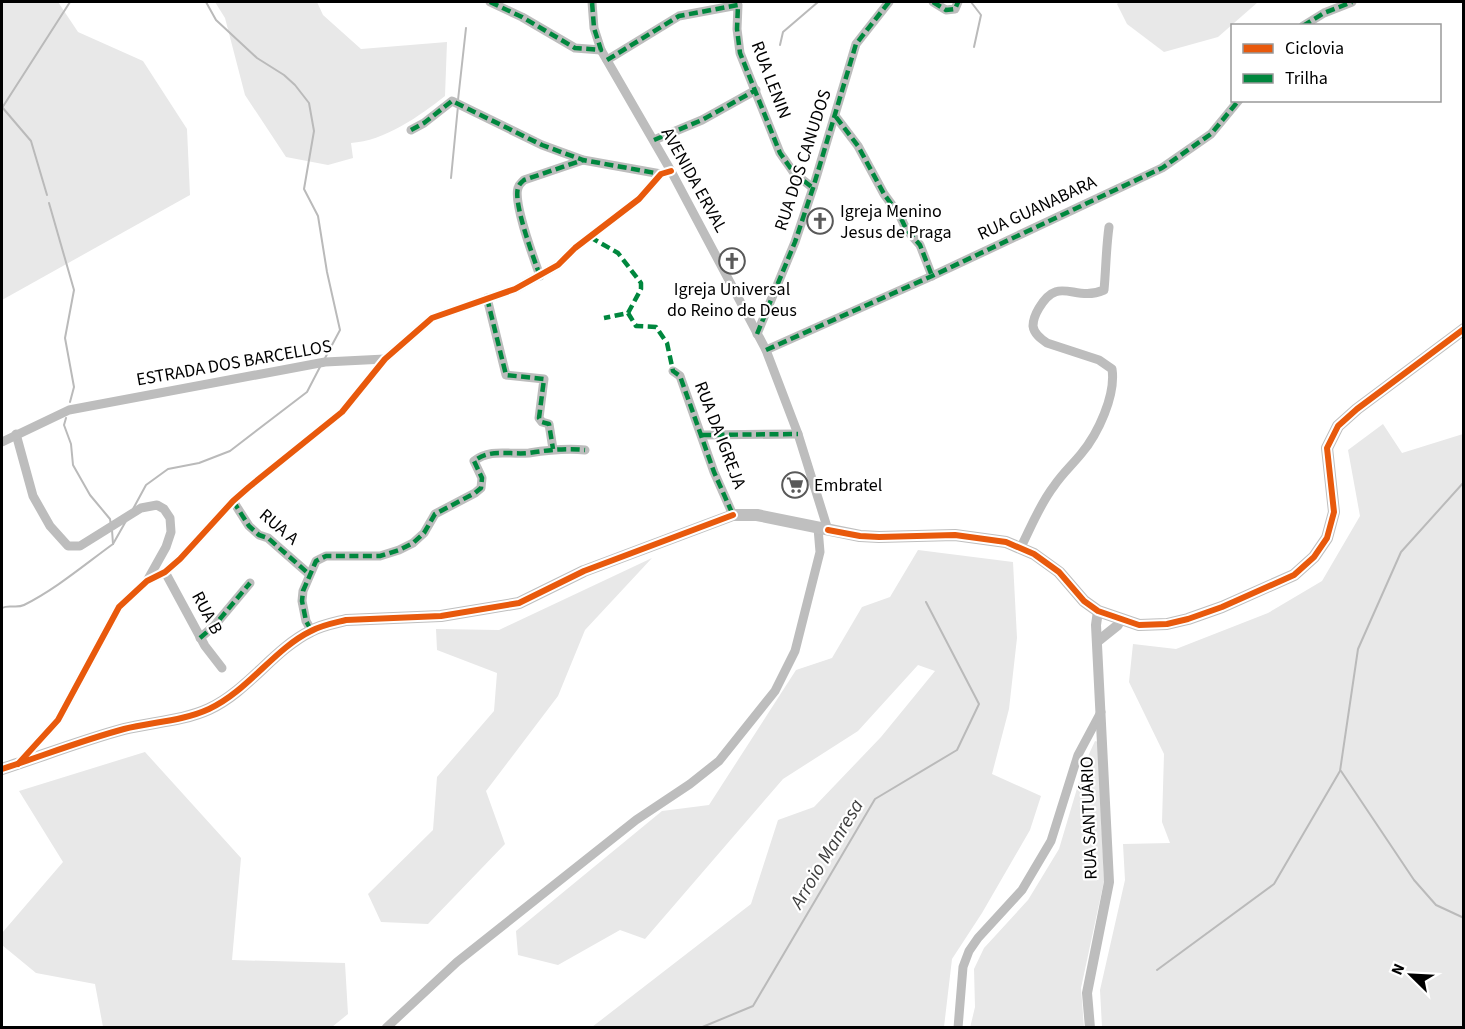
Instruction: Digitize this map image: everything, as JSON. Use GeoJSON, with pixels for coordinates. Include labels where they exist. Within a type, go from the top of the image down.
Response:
{"type":"FeatureCollection","features":[{"type":"Feature","properties":{"kind":"main road"},"geometry":{"type":"LineString","coordinates":[[2,769],[121,730],[194,714],[210,708],[246,684],[296,640],[311,630],[346,620],[441,616],[519,603],[584,571],[733,514],[758,515],[860,536],[955,535],[991,539],[1021,547],[1059,572],[1084,601],[1098,611],[1120,620],[1139,625],[1167,624],[1188,619],[1222,607],[1294,575],[1314,557],[1327,538],[1334,512],[1327,448],[1338,426],[1357,408],[1464,329]]}},
{"type":"Feature","properties":{"kind":"street"},"geometry":{"type":"LineString","coordinates":[[489,2],[522,17],[575,48],[601,50]]}},
{"type":"Feature","properties":{"kind":"street","name":"AVENIDA ERVAL"},"geometry":{"type":"LineString","coordinates":[[386,1028],[466,955],[636,820],[690,784],[719,761],[775,691],[795,651],[820,552],[823,529],[798,434],[766,350],[654,140],[601,50],[594,28],[592,2]]}},
{"type":"Feature","properties":{"kind":"street","name":"RUA DOS CANUDOS"},"geometry":{"type":"LineString","coordinates":[[757,334],[795,242],[836,117],[855,44],[889,2]]}},
{"type":"Feature","properties":{"kind":"street"},"geometry":{"type":"LineString","coordinates":[[933,2],[946,10],[955,9],[958,2]]}},
{"type":"Feature","properties":{"kind":"street"},"geometry":{"type":"LineString","coordinates":[[1306,24],[1324,13],[1352,2]]}},
{"type":"Feature","properties":{"kind":"street","name":"RUA LENIN"},"geometry":{"type":"LineString","coordinates":[[607,60],[679,16],[738,5],[740,52],[780,153],[794,173],[813,188]]}},
{"type":"Feature","properties":{"kind":"street"},"geometry":{"type":"LineString","coordinates":[[654,140],[702,120],[756,90]]}},
{"type":"Feature","properties":{"kind":"street"},"geometry":{"type":"LineString","coordinates":[[411,130],[452,101],[542,145],[583,160],[661,174],[671,171]]}},
{"type":"Feature","properties":{"kind":"street","name":"RUA GUANABARA"},"geometry":{"type":"LineString","coordinates":[[766,350],[932,276],[1162,168],[1211,134],[1233,111],[1238,102]]}},
{"type":"Feature","properties":{"kind":"street"},"geometry":{"type":"LineString","coordinates":[[836,117],[858,146],[906,229],[920,245],[932,276]]}},
{"type":"Feature","properties":{"kind":"street"},"geometry":{"type":"LineString","coordinates":[[540,276],[523,225],[517,191],[519,185],[524,180],[583,160]]}},
{"type":"Feature","properties":{"kind":"street"},"geometry":{"type":"LineString","coordinates":[[18,764],[58,720],[119,607],[147,581],[165,572],[233,501],[342,412],[385,359],[432,318],[515,289],[558,265],[575,248],[639,199],[661,174]]}},
{"type":"Feature","properties":{"kind":"street"},"geometry":{"type":"LineString","coordinates":[[1021,547],[1053,487],[1089,442],[1108,403],[1114,381],[1112,369],[1099,360],[1047,343],[1040,338],[1033,325],[1035,315],[1044,299],[1052,292],[1065,290],[1089,295],[1104,290],[1109,227]]}},
{"type":"Feature","properties":{"kind":"street"},"geometry":{"type":"LineString","coordinates":[[487,298],[506,375],[544,379],[539,418],[550,427],[553,449]]}},
{"type":"Feature","properties":{"kind":"street","name":"ESTRADA DOS BARCELLOS"},"geometry":{"type":"LineString","coordinates":[[2,442],[69,410],[324,362],[385,359]]}},
{"type":"Feature","properties":{"kind":"street","name":"RUA DA IGREJA"},"geometry":{"type":"LineString","coordinates":[[673,371],[680,376],[714,472],[733,514]]}},
{"type":"Feature","properties":{"kind":"street"},"geometry":{"type":"LineString","coordinates":[[16,434],[33,496],[50,526],[68,546],[80,546],[141,508],[157,505],[164,509],[170,518],[171,532],[166,547],[147,581]]}},
{"type":"Feature","properties":{"kind":"street"},"geometry":{"type":"LineString","coordinates":[[702,435],[798,434]]}},
{"type":"Feature","properties":{"kind":"street"},"geometry":{"type":"LineString","coordinates":[[311,630],[306,621],[302,601],[303,591],[316,561],[326,556],[380,556],[413,543],[435,514],[476,493],[481,488],[482,478],[474,461],[479,458],[495,452],[585,450]]}},
{"type":"Feature","properties":{"kind":"street","name":"RUA A"},"geometry":{"type":"LineString","coordinates":[[233,501],[249,526],[259,535],[268,538],[309,574]]}},
{"type":"Feature","properties":{"kind":"street","name":"RUA B"},"geometry":{"type":"LineString","coordinates":[[165,572],[200,638],[222,668]]}},
{"type":"Feature","properties":{"kind":"street"},"geometry":{"type":"LineString","coordinates":[[200,638],[214,626],[250,584]]}},
{"type":"Feature","properties":{"kind":"street","name":"RUA SANTUÁRIO"},"geometry":{"type":"LineString","coordinates":[[1090,1028],[1087,993],[1109,882],[1096,625],[1098,611]]}},
{"type":"Feature","properties":{"kind":"street"},"geometry":{"type":"LineString","coordinates":[[1098,641],[1118,625],[1120,620]]}},
{"type":"Feature","properties":{"kind":"street"},"geometry":{"type":"LineString","coordinates":[[958,1028],[963,967],[969,951],[1022,890],[1051,841],[1078,755],[1101,711]]}},
{"type":"Feature","properties":{"kind":"shaded area"},"geometry":{"type":"Polygon","coordinates":[[[2,2],[58,2],[78,32],[143,61],[187,129],[190,195],[2,300],[2,2]]]}},
{"type":"Feature","properties":{"kind":"shaded area"},"geometry":{"type":"Polygon","coordinates":[[[215,2],[317,2],[323,15],[361,49],[447,42],[445,96],[389,133],[351,143],[353,158],[328,165],[286,157],[245,95],[225,18],[215,2]]]}},
{"type":"Feature","properties":{"kind":"shaded area"},"geometry":{"type":"Polygon","coordinates":[[[1119,2],[1258,2],[1218,37],[1164,52],[1127,24],[1117,4],[1119,2]]]}},
{"type":"Feature","properties":{"kind":"shaded area"},"geometry":{"type":"Polygon","coordinates":[[[1383,424],[1402,453],[1463,434],[1463,1027],[1102,1027],[1100,990],[1125,880],[1123,844],[1170,843],[1162,822],[1164,754],[1129,682],[1133,644],[1176,649],[1268,613],[1322,581],[1360,516],[1348,450],[1383,424]]]}},
{"type":"Feature","properties":{"kind":"shaded area"},"geometry":{"type":"Polygon","coordinates":[[[918,550],[1013,562],[1017,638],[1009,709],[992,774],[1041,796],[1030,830],[982,913],[952,959],[944,1027],[592,1027],[751,904],[778,820],[814,807],[881,737],[935,671],[918,665],[858,731],[783,779],[645,939],[620,930],[558,965],[518,955],[516,931],[662,811],[709,805],[796,670],[832,658],[862,607],[890,597],[918,550]]]}},
{"type":"Feature","properties":{"kind":"shaded area"},"geometry":{"type":"Polygon","coordinates":[[[652,558],[585,630],[558,696],[486,791],[505,844],[428,924],[381,922],[368,894],[433,830],[437,777],[494,711],[497,673],[437,650],[436,629],[499,630],[652,558]]]}},
{"type":"Feature","properties":{"kind":"shaded area"},"geometry":{"type":"Polygon","coordinates":[[[1095,741],[1098,742],[1104,881],[1081,988],[1084,1027],[970,1028],[975,1007],[974,969],[984,948],[1028,900],[1059,849],[1084,765],[1095,741]]]}},
{"type":"Feature","properties":{"kind":"shaded area"},"geometry":{"type":"Polygon","coordinates":[[[145,752],[241,858],[232,960],[345,963],[348,1014],[332,1027],[103,1027],[95,984],[36,973],[2,945],[2,933],[63,862],[19,791],[145,752]]]}},
{"type":"Feature","properties":{"kind":"waterway"},"geometry":{"type":"LineString","coordinates":[[2,108],[70,2]]}},
{"type":"Feature","properties":{"kind":"waterway"},"geometry":{"type":"LineString","coordinates":[[206,2],[216,20],[257,58],[284,75],[309,103],[314,131],[304,189],[318,216],[340,330],[324,360]]}},
{"type":"Feature","properties":{"kind":"waterway"},"geometry":{"type":"LineString","coordinates":[[780,45],[783,32],[818,2]]}},
{"type":"Feature","properties":{"kind":"waterway"},"geometry":{"type":"LineString","coordinates":[[971,2],[981,15],[974,47]]}},
{"type":"Feature","properties":{"kind":"waterway"},"geometry":{"type":"LineString","coordinates":[[458,100],[466,28]]}},
{"type":"Feature","properties":{"kind":"waterway"},"geometry":{"type":"LineString","coordinates":[[451,178],[458,106]]}},
{"type":"Feature","properties":{"kind":"waterway"},"geometry":{"type":"LineString","coordinates":[[2,107],[31,141],[47,195]]}},
{"type":"Feature","properties":{"kind":"waterway"},"geometry":{"type":"LineString","coordinates":[[49,203],[74,290],[65,338],[74,387],[70,402]]}},
{"type":"Feature","properties":{"kind":"waterway"},"geometry":{"type":"LineString","coordinates":[[133,509],[146,485],[168,469],[199,463],[230,451],[307,392],[321,365]]}},
{"type":"Feature","properties":{"kind":"waterway"},"geometry":{"type":"LineString","coordinates":[[66,418],[64,425],[71,444],[73,465],[90,495],[110,519],[111,525]]}},
{"type":"Feature","properties":{"kind":"waterway"},"geometry":{"type":"LineString","coordinates":[[1157,970],[1274,884],[1340,771],[1358,649],[1401,552],[1464,482]]}},
{"type":"Feature","properties":{"kind":"waterway"},"geometry":{"type":"LineString","coordinates":[[113,544],[126,521]]}},
{"type":"Feature","properties":{"kind":"waterway"},"geometry":{"type":"LineString","coordinates":[[2,608],[24,605],[70,576],[113,544],[112,530]]}},
{"type":"Feature","properties":{"kind":"waterway","name":"Arroio Manresa"},"geometry":{"type":"LineString","coordinates":[[700,1028],[753,1006],[875,799],[957,750],[979,704],[926,602]]}},
{"type":"Feature","properties":{"kind":"waterway"},"geometry":{"type":"LineString","coordinates":[[1341,771],[1414,880],[1436,905],[1464,918]]}},
{"type":"Feature","properties":{"kind":"marked path"},"geometry":{"type":"LineString","coordinates":[[490,2],[522,17],[575,48],[601,50],[594,28],[592,2]]}},
{"type":"Feature","properties":{"kind":"marked path"},"geometry":{"type":"LineString","coordinates":[[757,334],[795,242],[856,44],[889,2]]}},
{"type":"Feature","properties":{"kind":"marked path"},"geometry":{"type":"LineString","coordinates":[[933,2],[946,10],[955,9],[958,2]]}},
{"type":"Feature","properties":{"kind":"marked path"},"geometry":{"type":"LineString","coordinates":[[1306,24],[1324,13],[1352,2]]}},
{"type":"Feature","properties":{"kind":"marked path"},"geometry":{"type":"LineString","coordinates":[[607,60],[679,16],[738,5],[737,29],[740,53],[780,153],[794,173],[813,188]]}},
{"type":"Feature","properties":{"kind":"marked path"},"geometry":{"type":"LineString","coordinates":[[654,140],[702,120],[756,90]]}},
{"type":"Feature","properties":{"kind":"marked path"},"geometry":{"type":"LineString","coordinates":[[411,130],[452,101],[542,145],[583,160],[661,174]]}},
{"type":"Feature","properties":{"kind":"marked path"},"geometry":{"type":"LineString","coordinates":[[766,350],[932,276],[1162,168],[1211,134],[1237,102]]}},
{"type":"Feature","properties":{"kind":"marked path"},"geometry":{"type":"LineString","coordinates":[[836,117],[858,146],[906,229],[920,245],[932,276]]}},
{"type":"Feature","properties":{"kind":"marked path"},"geometry":{"type":"LineString","coordinates":[[540,276],[518,206],[518,187],[524,180],[583,160]]}},
{"type":"Feature","properties":{"kind":"marked path"},"geometry":{"type":"LineString","coordinates":[[590,237],[618,253],[641,283],[641,289],[628,313],[604,318]]}},
{"type":"Feature","properties":{"kind":"marked path"},"geometry":{"type":"LineString","coordinates":[[487,298],[506,375],[544,379],[539,418],[542,422],[549,424],[553,449]]}},
{"type":"Feature","properties":{"kind":"marked path"},"geometry":{"type":"LineString","coordinates":[[628,313],[636,326],[656,327],[667,343],[673,371],[680,376],[714,472],[733,515]]}},
{"type":"Feature","properties":{"kind":"marked path"},"geometry":{"type":"LineString","coordinates":[[702,435],[798,434]]}},
{"type":"Feature","properties":{"kind":"marked path"},"geometry":{"type":"LineString","coordinates":[[311,630],[306,621],[302,601],[303,591],[316,561],[326,556],[380,556],[413,543],[424,533],[435,514],[481,488],[482,478],[474,461],[480,457],[494,453],[585,450]]}},
{"type":"Feature","properties":{"kind":"marked path"},"geometry":{"type":"LineString","coordinates":[[233,501],[249,526],[259,535],[268,538],[309,574]]}},
{"type":"Feature","properties":{"kind":"marked path"},"geometry":{"type":"LineString","coordinates":[[200,638],[214,626],[250,583]]}},
{"type":"Feature","properties":{"kind":"cycle path"},"geometry":{"type":"LineString","coordinates":[[18,764],[58,720],[119,607],[147,581],[165,572],[180,559],[233,501],[249,487],[342,412],[385,359],[432,318],[515,289],[558,265],[575,248],[639,199],[661,174],[671,171]]}},
{"type":"Feature","properties":{"kind":"cycle path"},"geometry":{"type":"LineString","coordinates":[[828,530],[860,536],[955,535],[1006,542],[1034,554],[1059,572],[1084,601],[1098,611],[1139,625],[1167,624],[1188,619],[1222,607],[1294,575],[1314,557],[1327,538],[1334,512],[1327,448],[1338,426],[1357,409],[1464,329]]}},
{"type":"Feature","properties":{"kind":"cycle path"},"geometry":{"type":"LineString","coordinates":[[2,769],[109,733],[189,716],[209,709],[236,692],[285,648],[319,627],[346,620],[441,616],[519,603],[584,571],[733,515]]}},
{"type":"Feature","properties":{"kind":"place","name":"Igreja Menino Jesus de Praga"},"geometry":{"type":"Point","coordinates":[820,221]}},
{"type":"Feature","properties":{"kind":"place","name":"Igreja Universal do Reino de Deus"},"geometry":{"type":"Point","coordinates":[732,261]}},
{"type":"Feature","properties":{"kind":"place","name":"Embratel"},"geometry":{"type":"Point","coordinates":[795,485]}}]}
